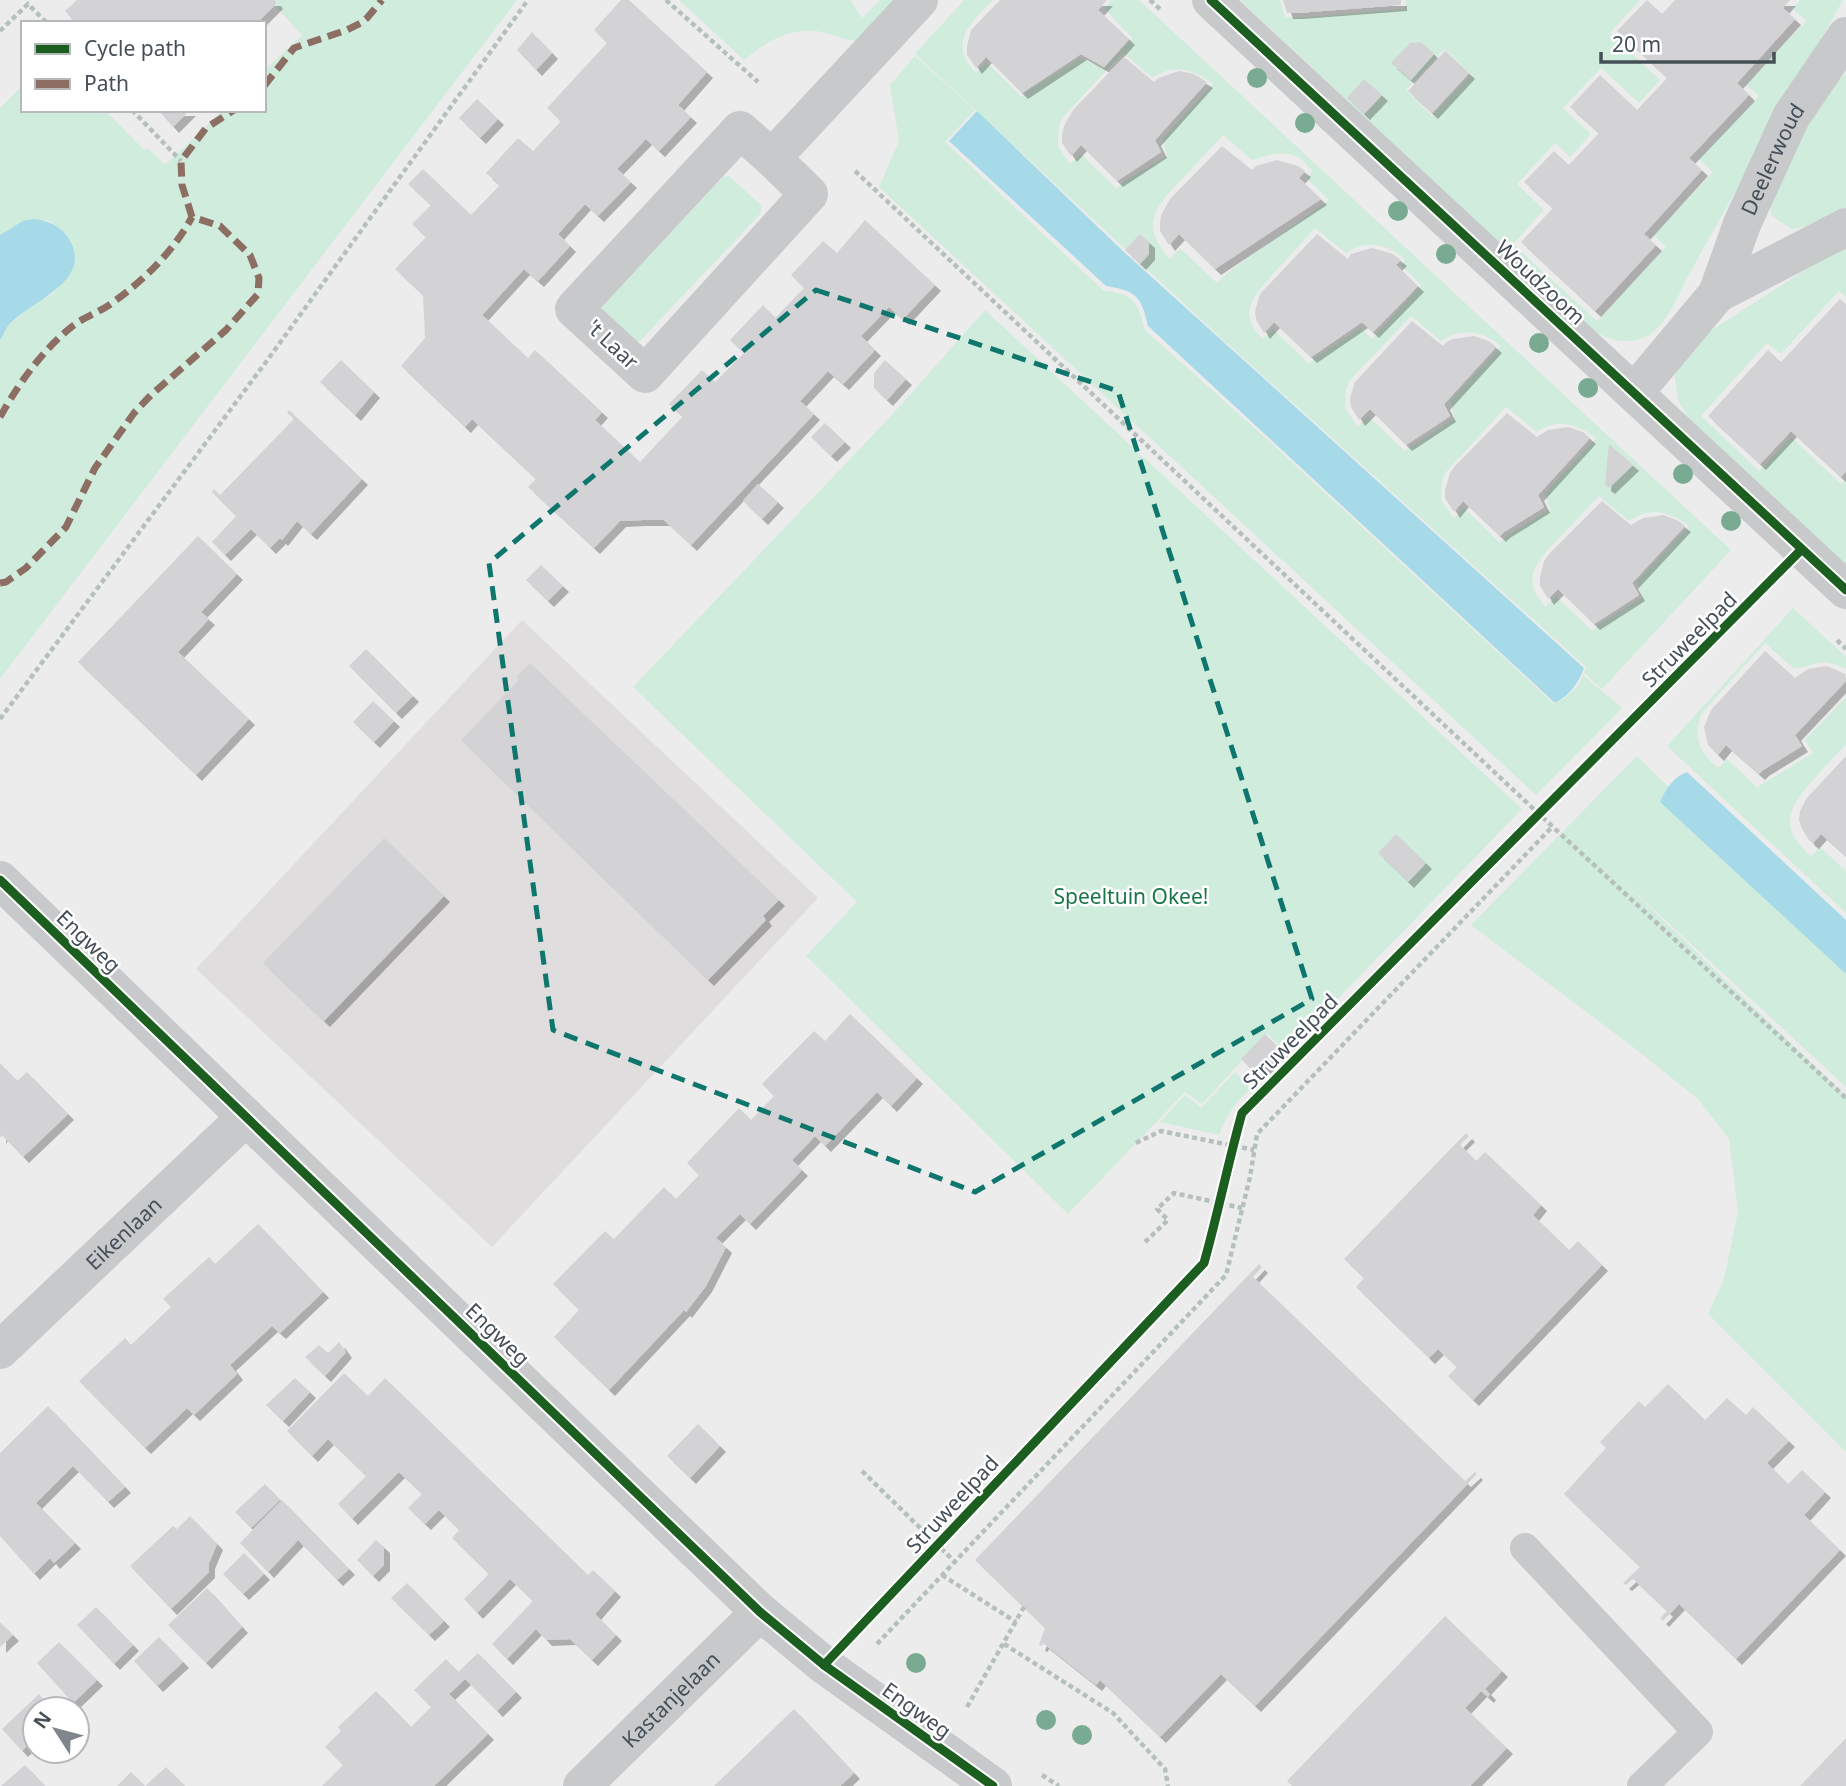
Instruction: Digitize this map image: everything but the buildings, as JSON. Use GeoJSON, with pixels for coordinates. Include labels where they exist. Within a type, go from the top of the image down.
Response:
{"type":"FeatureCollection","features":[{"type":"Feature","properties":{"kind":"street"},"geometry":{"type":"LineString","coordinates":[[772,158],[919,0]]}},
{"type":"Feature","properties":{"kind":"street","name":"Woudzoom"},"geometry":{"type":"LineString","coordinates":[[1211,0],[1846,590]]}},
{"type":"Feature","properties":{"kind":"street","name":"Deelerwoud"},"geometry":{"type":"LineString","coordinates":[[1634,393],[1717,294],[1742,224],[1791,117],[1846,36]]}},
{"type":"Feature","properties":{"kind":"street","name":"'t Laar"},"geometry":{"type":"LineString","coordinates":[[740,130],[772,158],[809,194],[645,374],[574,309],[740,130]]}},
{"type":"Feature","properties":{"kind":"street","name":"Deelerwoud"},"geometry":{"type":"LineString","coordinates":[[1717,294],[1846,227]]}},
{"type":"Feature","properties":{"kind":"street","name":"Engweg"},"geometry":{"type":"LineString","coordinates":[[0,880],[760,1612],[824,1665],[993,1786]]}},
{"type":"Feature","properties":{"kind":"street","name":"Eikenlaan"},"geometry":{"type":"LineString","coordinates":[[0,1350],[246,1117]]}},
{"type":"Feature","properties":{"kind":"street","name":"Kastanjelaan"},"geometry":{"type":"LineString","coordinates":[[582,1786],[760,1612]]}},
{"type":"Feature","properties":{"kind":"lane"},"geometry":{"type":"LineString","coordinates":[[1525,1548],[1699,1732],[1642,1786]]}},
{"type":"Feature","properties":{"kind":"path"},"geometry":{"type":"LineString","coordinates":[[0,719],[265,362],[528,0]]}},
{"type":"Feature","properties":{"kind":"path"},"geometry":{"type":"LineString","coordinates":[[666,0],[804,124],[1540,815],[1846,1098]]}},
{"type":"Feature","properties":{"kind":"path"},"geometry":{"type":"LineString","coordinates":[[0,31],[29,4],[45,21]]}},
{"type":"Feature","properties":{"kind":"path"},"geometry":{"type":"LineString","coordinates":[[134,112],[181,160]]}},
{"type":"Feature","properties":{"kind":"path"},"geometry":{"type":"LineString","coordinates":[[1531,824],[1550,805]]}},
{"type":"Feature","properties":{"kind":"path"},"geometry":{"type":"LineString","coordinates":[[875,1646],[1226,1275],[1257,1134],[1553,827]]}},
{"type":"Feature","properties":{"kind":"path"},"geometry":{"type":"LineString","coordinates":[[1136,1143],[1161,1131],[1254,1150]]}},
{"type":"Feature","properties":{"kind":"path"},"geometry":{"type":"LineString","coordinates":[[1230,1158],[1236,1135]]}},
{"type":"Feature","properties":{"kind":"path"},"geometry":{"type":"LineString","coordinates":[[1145,1242],[1168,1220],[1157,1209],[1174,1193],[1242,1208]]}},
{"type":"Feature","properties":{"kind":"path"},"geometry":{"type":"LineString","coordinates":[[1217,1216],[1222,1193]]}},
{"type":"Feature","properties":{"kind":"path"},"geometry":{"type":"LineString","coordinates":[[862,1472],[955,1562]]}},
{"type":"Feature","properties":{"kind":"path"},"geometry":{"type":"LineString","coordinates":[[942,1574],[1016,1622]]}},
{"type":"Feature","properties":{"kind":"path"},"geometry":{"type":"LineString","coordinates":[[965,1711],[1024,1607]]}},
{"type":"Feature","properties":{"kind":"path"},"geometry":{"type":"LineString","coordinates":[[1004,1644],[1113,1713],[1165,1769],[1168,1786]]}},
{"type":"Feature","properties":{"kind":"highlighted area"},"geometry":{"type":"Polygon","coordinates":[[[816,290],[1118,391],[1312,999],[975,1192],[553,1030],[489,563],[816,290]]]}},
{"type":"Feature","properties":{"kind":"shaded area"},"geometry":{"type":"Polygon","coordinates":[[[522,620],[818,898],[492,1247],[196,969],[522,620]]]}},
{"type":"Feature","properties":{"kind":"green space"},"geometry":{"type":"Polygon","coordinates":[[[276,0],[517,0],[0,679],[0,340],[8,326],[35,303],[52,295],[72,272],[65,233],[47,220],[11,228],[0,235],[0,108],[21,87],[21,112],[107,112],[144,150],[148,148],[165,165],[221,112],[266,112],[266,69],[302,35],[275,6],[278,3],[276,0]]]}},
{"type":"Feature","properties":{"kind":"green space"},"geometry":{"type":"Polygon","coordinates":[[[679,0],[850,0],[862,18],[880,0],[895,0],[859,40],[803,31],[782,36],[762,46],[744,60],[679,0]]]}},
{"type":"Feature","properties":{"kind":"green space"},"geometry":{"type":"Polygon","coordinates":[[[964,0],[993,0],[970,25],[965,34],[963,52],[976,73],[986,62],[1022,97],[1081,58],[1104,69],[1132,38],[1104,8],[1112,0],[1139,0],[1731,550],[1602,689],[1584,673],[1586,667],[1220,337],[915,54],[964,0]],[[1123,53],[1063,117],[1059,126],[1058,146],[1070,164],[1081,154],[1117,189],[1124,181],[1167,156],[1162,139],[1213,84],[1184,70],[1161,73],[1153,78],[1123,53]],[[1223,135],[1164,199],[1154,217],[1153,226],[1161,247],[1170,259],[1180,248],[1217,283],[1329,200],[1307,179],[1312,171],[1299,158],[1277,154],[1252,160],[1223,135]],[[1315,228],[1262,286],[1249,311],[1254,329],[1263,339],[1273,329],[1309,364],[1361,328],[1372,339],[1421,285],[1401,265],[1405,259],[1391,250],[1369,245],[1346,253],[1315,228]],[[1411,316],[1350,380],[1346,389],[1345,408],[1358,427],[1368,416],[1405,451],[1455,418],[1450,401],[1501,346],[1479,334],[1464,332],[1441,341],[1411,316]],[[1506,407],[1446,472],[1442,481],[1441,500],[1454,518],[1464,508],[1500,543],[1550,509],[1545,493],[1596,438],[1567,424],[1552,425],[1537,432],[1506,407]],[[1599,496],[1545,553],[1533,578],[1533,587],[1538,597],[1546,607],[1556,596],[1592,631],[1642,598],[1637,581],[1689,526],[1675,517],[1652,512],[1629,521],[1599,496]]]}},
{"type":"Feature","properties":{"kind":"green space"},"geometry":{"type":"Polygon","coordinates":[[[1240,0],[1280,0],[1285,17],[1295,18],[1405,9],[1406,0],[1640,0],[1610,33],[1660,80],[1639,103],[1601,68],[1563,108],[1591,134],[1570,157],[1555,143],[1517,184],[1544,210],[1513,244],[1597,321],[1666,247],[1654,235],[1713,172],[1699,159],[1759,96],[1746,85],[1806,21],[1793,9],[1800,0],[1843,0],[1664,321],[1643,338],[1629,341],[1613,339],[1593,331],[1240,0]],[[1444,49],[1406,90],[1432,116],[1471,74],[1444,49]]]}},
{"type":"Feature","properties":{"kind":"green space"},"geometry":{"type":"Polygon","coordinates":[[[915,56],[975,110],[945,142],[1104,291],[1122,294],[1133,301],[1140,312],[1145,330],[1554,704],[1572,692],[1583,675],[1622,708],[1536,795],[879,187],[899,141],[890,85],[915,56]]]}},
{"type":"Feature","properties":{"kind":"green space"},"geometry":{"type":"Polygon","coordinates":[[[1846,73],[1846,210],[1815,225],[1791,229],[1771,215],[1771,194],[1777,172],[1837,81],[1846,73]]]}},
{"type":"Feature","properties":{"kind":"green space"},"geometry":{"type":"Polygon","coordinates":[[[729,176],[762,206],[760,214],[640,341],[635,342],[602,310],[603,305],[723,177],[729,176]]]}},
{"type":"Feature","properties":{"kind":"green space"},"geometry":{"type":"Polygon","coordinates":[[[1846,244],[1846,297],[1839,291],[1781,354],[1767,343],[1701,416],[1759,471],[1791,437],[1841,484],[1846,479],[1846,564],[1693,425],[1678,401],[1675,377],[1678,366],[1696,340],[1846,244]]]}},
{"type":"Feature","properties":{"kind":"green space","name":"Speeltuin Okee!"},"geometry":{"type":"Polygon","coordinates":[[[985,310],[1522,809],[1285,1053],[1268,1034],[1277,1023],[1202,1104],[1185,1092],[1068,1214],[806,956],[857,902],[633,687],[891,416],[985,310]]]}},
{"type":"Feature","properties":{"kind":"green space"},"geometry":{"type":"Polygon","coordinates":[[[1793,608],[1846,657],[1846,669],[1829,663],[1793,668],[1765,643],[1702,713],[1697,737],[1706,756],[1718,768],[1727,759],[1759,789],[1759,786],[1813,753],[1805,740],[1846,697],[1846,744],[1803,791],[1790,819],[1794,837],[1811,856],[1820,847],[1846,871],[1846,913],[1667,746],[1793,608]]]}},
{"type":"Feature","properties":{"kind":"green space"},"geometry":{"type":"Polygon","coordinates":[[[1637,756],[1846,960],[1846,1087],[1612,871],[1846,1096],[1846,1452],[1708,1314],[1724,1279],[1738,1211],[1729,1139],[1698,1099],[1471,925],[1637,756]]]}},
{"type":"Feature","properties":{"kind":"green space"},"geometry":{"type":"Polygon","coordinates":[[[1235,1072],[1251,1089],[1232,1110],[1219,1135],[1160,1122],[1185,1095],[1201,1108],[1235,1072]]]}},
{"type":"Feature","properties":{"kind":"water"},"geometry":{"type":"Polygon","coordinates":[[[977,111],[1124,252],[1584,668],[1569,693],[1555,703],[1148,326],[1143,308],[1136,297],[1125,290],[1106,286],[949,141],[977,111]]]}},
{"type":"Feature","properties":{"kind":"water"},"geometry":{"type":"Polygon","coordinates":[[[33,219],[53,224],[66,234],[75,254],[73,267],[67,279],[56,289],[8,326],[0,340],[0,235],[23,221],[33,219]]]}},
{"type":"Feature","properties":{"kind":"water"},"geometry":{"type":"Polygon","coordinates":[[[1687,772],[1846,920],[1846,974],[1660,802],[1670,784],[1687,772]]]}},
{"type":"Feature","properties":{"kind":"marked path"},"geometry":{"type":"LineString","coordinates":[[266,83],[294,48],[361,23],[382,0]]}},
{"type":"Feature","properties":{"kind":"marked path"},"geometry":{"type":"LineString","coordinates":[[192,217],[182,185],[181,161],[206,128],[231,112]]}},
{"type":"Feature","properties":{"kind":"marked path"},"geometry":{"type":"LineString","coordinates":[[0,417],[24,379],[52,345],[74,325],[112,303],[146,275],[167,254],[192,217]]}},
{"type":"Feature","properties":{"kind":"marked path"},"geometry":{"type":"LineString","coordinates":[[0,583],[6,582],[26,568],[66,527],[95,468],[134,413],[226,330],[258,294],[259,278],[250,255],[220,226],[192,217]]}},
{"type":"Feature","properties":{"kind":"cycle path"},"geometry":{"type":"LineString","coordinates":[[1211,0],[1846,590]]}},
{"type":"Feature","properties":{"kind":"cycle path","name":"Struweelpad"},"geometry":{"type":"LineString","coordinates":[[824,1665],[1204,1263],[1242,1113],[1801,550]]}},
{"type":"Feature","properties":{"kind":"cycle path"},"geometry":{"type":"LineString","coordinates":[[0,880],[760,1612],[824,1665],[993,1786]]}}]}
